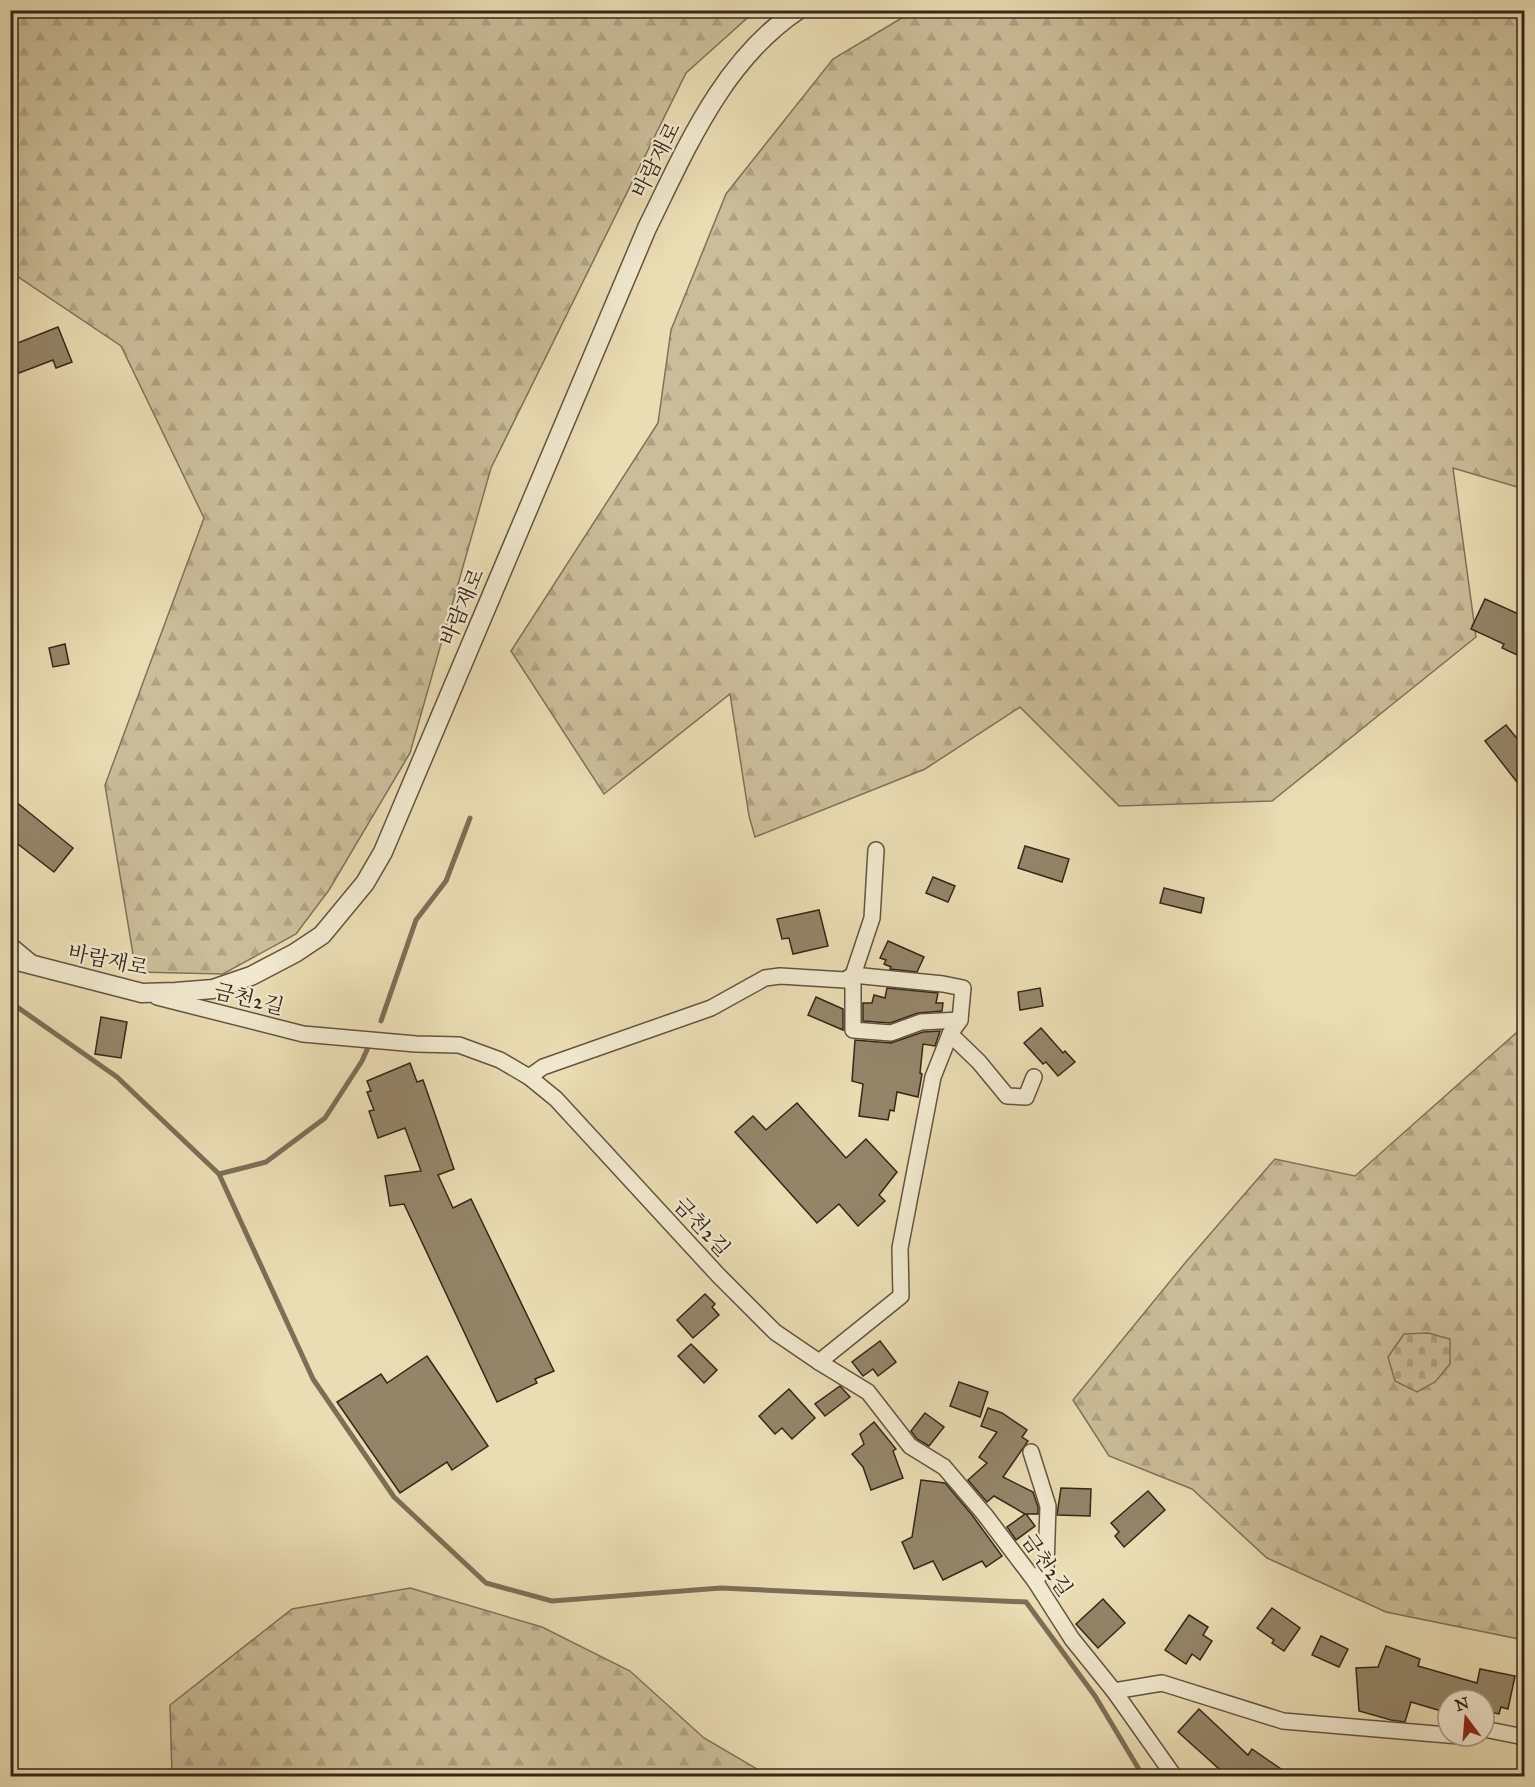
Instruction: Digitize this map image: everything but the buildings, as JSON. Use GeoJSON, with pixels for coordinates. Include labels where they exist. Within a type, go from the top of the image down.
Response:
{"type":"FeatureCollection","features":[{"type":"Feature","properties":{"kind":"street","name":"바람재로"},"geometry":{"type":"LineString","coordinates":[[10,959],[142,993],[213,989],[251,976],[322,936],[365,883],[382,852],[647,228],[690,140],[723,85],[761,39],[798,10]]}},
{"type":"Feature","properties":{"kind":"street"},"geometry":{"type":"LineString","coordinates":[[876,850],[872,918],[853,975],[853,1030],[891,1033],[921,1022],[960,1020]]}},
{"type":"Feature","properties":{"kind":"street"},"geometry":{"type":"LineString","coordinates":[[10,945],[36,966]]}},
{"type":"Feature","properties":{"kind":"street"},"geometry":{"type":"LineString","coordinates":[[529,1077],[543,1067],[711,1008],[765,978],[780,976],[846,980],[853,975],[963,988],[960,1020],[950,1034],[933,1077],[900,1248],[901,1296],[819,1362]]}},
{"type":"Feature","properties":{"kind":"street","name":"금천2길"},"geometry":{"type":"LineString","coordinates":[[142,993],[303,1034],[416,1044],[459,1045],[500,1060],[529,1077],[556,1099],[719,1276],[775,1332],[868,1392],[910,1446],[944,1467],[985,1515],[1035,1581],[1071,1639],[1114,1691],[1174,1776]]}},
{"type":"Feature","properties":{"kind":"street"},"geometry":{"type":"LineString","coordinates":[[950,1034],[979,1062],[1007,1096],[1026,1097],[1034,1077]]}},
{"type":"Feature","properties":{"kind":"street"},"geometry":{"type":"LineString","coordinates":[[1031,1452],[1048,1506],[1046,1567],[1035,1581]]}},
{"type":"Feature","properties":{"kind":"street"},"geometry":{"type":"LineString","coordinates":[[1114,1691],[1162,1683],[1283,1721],[1436,1735]]}},
{"type":"Feature","properties":{"kind":"street"},"geometry":{"type":"LineString","coordinates":[[1496,1731],[1524,1737]]}},
{"type":"Feature","properties":{"kind":"green space"},"geometry":{"type":"Polygon","coordinates":[[[10,11],[755,11],[686,73],[491,468],[410,753],[329,890],[296,934],[223,974],[136,972],[105,785],[204,518],[121,346],[11,272],[10,11]]]}},
{"type":"Feature","properties":{"kind":"green space"},"geometry":{"type":"Polygon","coordinates":[[[932,11],[1524,11],[1524,489],[1453,468],[1476,637],[1272,801],[1119,806],[1020,707],[925,769],[755,837],[749,816],[730,694],[604,794],[511,651],[658,423],[671,330],[726,194],[833,59],[905,16],[932,11]]]}},
{"type":"Feature","properties":{"kind":"green space"},"geometry":{"type":"Polygon","coordinates":[[[1524,1026],[1524,1640],[1386,1612],[1267,1558],[1192,1489],[1109,1456],[1073,1400],[1185,1263],[1275,1159],[1355,1176],[1524,1026]]]}},
{"type":"Feature","properties":{"kind":"green space"},"geometry":{"type":"Polygon","coordinates":[[[1428,1333],[1450,1339],[1450,1364],[1435,1382],[1417,1392],[1395,1381],[1388,1357],[1404,1334],[1428,1333]]]}},
{"type":"Feature","properties":{"kind":"green space"},"geometry":{"type":"Polygon","coordinates":[[[410,1588],[542,1627],[630,1671],[704,1738],[769,1776],[172,1776],[170,1705],[292,1609],[410,1588]]]}},
{"type":"Feature","properties":{"kind":"waterway"},"geometry":{"type":"LineString","coordinates":[[381,1021],[416,920],[446,881],[470,818]]}},
{"type":"Feature","properties":{"kind":"waterway"},"geometry":{"type":"LineString","coordinates":[[10,1002],[117,1077],[219,1174],[313,1379],[394,1497],[486,1583],[552,1601],[721,1588],[1026,1602],[1095,1696],[1143,1776]]}},
{"type":"Feature","properties":{"kind":"waterway"},"geometry":{"type":"LineString","coordinates":[[219,1174],[266,1162],[325,1118],[362,1061],[369,1045]]}}]}
